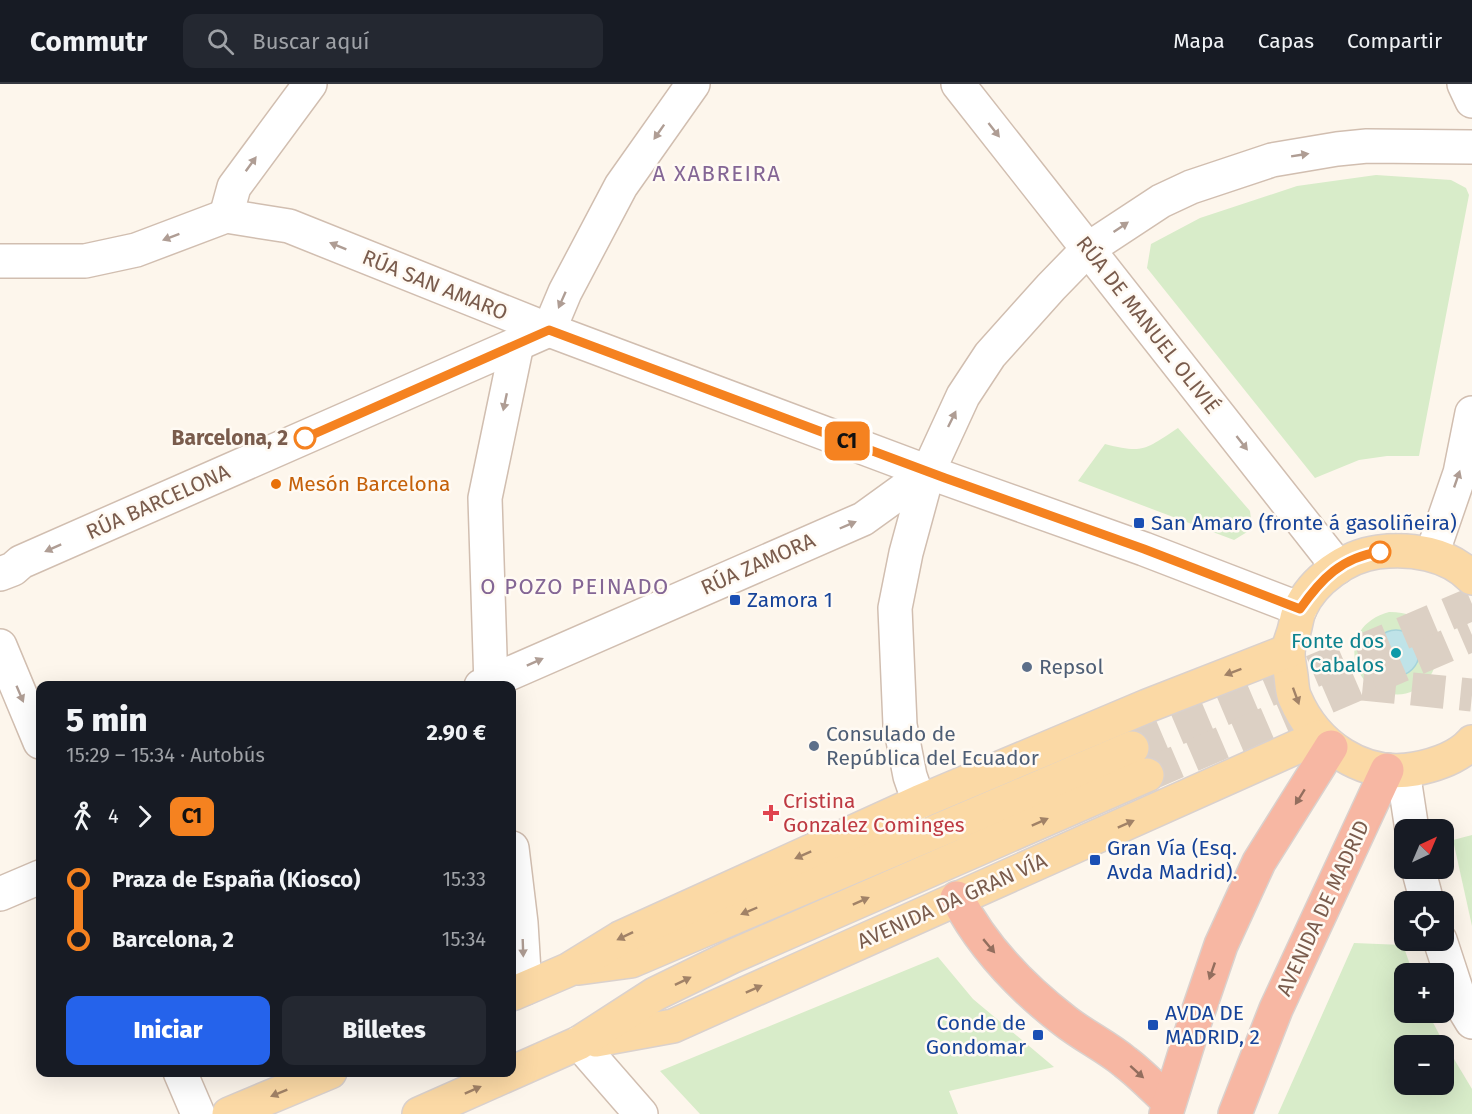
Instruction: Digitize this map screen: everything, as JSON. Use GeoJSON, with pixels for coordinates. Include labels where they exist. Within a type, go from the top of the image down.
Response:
{"type":"FeatureCollection","features":[{"type":"Feature","properties":{"kind":"highway"},"geometry":{"type":"LineString","coordinates":[[957,898],[970,923],[1032,994],[1065,1021],[1124,1061],[1168,1108],[1221,945],[1259,862],[1325,742]]}},
{"type":"Feature","properties":{"kind":"highway","name":"AVENIDA DE MADRID"},"geometry":{"type":"LineString","coordinates":[[1235,1114],[1276,1009],[1395,771]]}},
{"type":"Feature","properties":{"kind":"main road"},"geometry":{"type":"LineString","coordinates":[[1471,575],[1432,554],[1400,549],[1368,553],[1338,567],[1317,585],[1300,609],[1288,651],[1294,697],[1325,742],[1358,763],[1395,771],[1437,764],[1467,748],[1472,742]]}},
{"type":"Feature","properties":{"kind":"main road","name":"AVENIDA DA GRAN VÍA"},"geometry":{"type":"LineString","coordinates":[[518,991],[568,970],[620,938],[919,802],[1148,706],[1288,651]]}},
{"type":"Feature","properties":{"kind":"main road","name":"AVENIDA DA GRAN VÍA"},"geometry":{"type":"LineString","coordinates":[[579,1043],[673,1026],[957,898],[1325,742]]}},
{"type":"Feature","properties":{"kind":"main road","name":"AVENIDA DA GRAN VÍA"},"geometry":{"type":"LineString","coordinates":[[516,1071],[579,1043],[655,994],[1139,762],[632,961],[568,970]]}},
{"type":"Feature","properties":{"kind":"main road"},"geometry":{"type":"LineString","coordinates":[[229,1114],[318,1077]]}},
{"type":"Feature","properties":{"kind":"main road","name":"AVENIDA DA GRAN VÍA"},"geometry":{"type":"LineString","coordinates":[[420,1114],[503,1077]]}},
{"type":"Feature","properties":{"kind":"street"},"geometry":{"type":"LineString","coordinates":[[226,216],[234,187],[310,84]]}},
{"type":"Feature","properties":{"kind":"street"},"geometry":{"type":"LineString","coordinates":[[549,330],[565,292],[621,186],[693,84]]}},
{"type":"Feature","properties":{"kind":"street","name":"RÚA DE MANUEL OLIVIÉ"},"geometry":{"type":"LineString","coordinates":[[958,84],[1338,567]]}},
{"type":"Feature","properties":{"kind":"street"},"geometry":{"type":"LineString","coordinates":[[1464,84],[1472,101]]}},
{"type":"Feature","properties":{"kind":"street"},"geometry":{"type":"LineString","coordinates":[[919,802],[910,776],[900,725],[895,608],[906,553],[928,472],[963,396],[990,355],[1051,286],[1088,249],[1161,201],[1191,187],[1272,160],[1367,146],[1472,147]]}},
{"type":"Feature","properties":{"kind":"street","name":"RÚA SAN AMARO"},"geometry":{"type":"LineString","coordinates":[[0,261],[85,261],[136,250],[226,216],[289,226],[549,330],[928,472],[1144,549],[1300,609]]}},
{"type":"Feature","properties":{"kind":"street","name":"RÚA BARCELONA"},"geometry":{"type":"LineString","coordinates":[[0,574],[21,562],[549,330]]}},
{"type":"Feature","properties":{"kind":"street"},"geometry":{"type":"LineString","coordinates":[[487,681],[484,498],[517,344]]}},
{"type":"Feature","properties":{"kind":"street"},"geometry":{"type":"LineString","coordinates":[[1432,554],[1460,473],[1472,413]]}},
{"type":"Feature","properties":{"kind":"street","name":"RÚA ZAMORA"},"geometry":{"type":"LineString","coordinates":[[494,681],[862,519],[928,472]]}},
{"type":"Feature","properties":{"kind":"street"},"geometry":{"type":"LineString","coordinates":[[0,646],[36,732]]}},
{"type":"Feature","properties":{"kind":"street"},"geometry":{"type":"LineString","coordinates":[[1395,771],[1409,819]]}},
{"type":"Feature","properties":{"kind":"street"},"geometry":{"type":"LineString","coordinates":[[0,894],[36,879]]}},
{"type":"Feature","properties":{"kind":"street"},"geometry":{"type":"LineString","coordinates":[[516,881],[521,923],[518,991]]}},
{"type":"Feature","properties":{"kind":"street"},"geometry":{"type":"LineString","coordinates":[[1444,951],[1461,1004],[1472,1022]]}},
{"type":"Feature","properties":{"kind":"street"},"geometry":{"type":"LineString","coordinates":[[579,1043],[641,1114]]}},
{"type":"Feature","properties":{"kind":"street"},"geometry":{"type":"LineString","coordinates":[[182,1077],[198,1114]]}},
{"type":"Feature","properties":{"kind":"green space"},"geometry":{"type":"Polygon","coordinates":[[[1376,175],[1451,180],[1466,188],[1469,195],[1419,456],[1387,456],[1359,460],[1315,478],[1147,268],[1151,244],[1200,218],[1297,186],[1376,175]]]}},
{"type":"Feature","properties":{"kind":"green space"},"geometry":{"type":"Polygon","coordinates":[[[1178,428],[1250,511],[1252,529],[1234,540],[1078,481],[1105,444],[1128,449],[1144,448],[1178,428]]]}},
{"type":"Feature","properties":{"kind":"green space"},"geometry":{"type":"Polygon","coordinates":[[[1389,612],[1412,616],[1428,627],[1435,642],[1436,659],[1431,675],[1420,687],[1403,694],[1382,692],[1370,686],[1361,676],[1355,657],[1356,640],[1365,625],[1389,612]],[[1399,630],[1380,638],[1374,647],[1374,660],[1377,667],[1413,636],[1399,630]]]}},
{"type":"Feature","properties":{"kind":"green space"},"geometry":{"type":"Polygon","coordinates":[[[1472,835],[1472,926],[1454,845],[1454,840],[1472,835]]]}},
{"type":"Feature","properties":{"kind":"green space"},"geometry":{"type":"Polygon","coordinates":[[[1354,943],[1394,945],[1394,951],[1405,951],[1409,963],[1394,963],[1394,1023],[1433,1023],[1440,1035],[1394,1035],[1394,1095],[1454,1095],[1454,1059],[1472,1089],[1472,1114],[1278,1114],[1354,943]]]}},
{"type":"Feature","properties":{"kind":"green space"},"geometry":{"type":"Polygon","coordinates":[[[938,957],[973,999],[1054,1067],[949,1091],[958,1114],[700,1114],[660,1071],[938,957]]]}},
{"type":"Feature","properties":{"kind":"water"},"geometry":{"type":"Polygon","coordinates":[[[1396,630],[1405,631],[1412,637],[1418,644],[1418,662],[1412,669],[1405,675],[1396,676],[1387,675],[1380,669],[1374,662],[1373,653],[1374,644],[1380,637],[1387,631],[1396,630]]]}},
{"type":"Feature","properties":{"kind":"tunnel"},"geometry":{"type":"LineString","coordinates":[[1132,748],[1472,604]]}},
{"type":"Feature","properties":{"kind":"tunnel"},"geometry":{"type":"LineString","coordinates":[[1147,775],[1472,635]]}},
{"type":"Feature","properties":{"kind":"tunnel"},"geometry":{"type":"LineString","coordinates":[[1363,684],[1472,695]]}},
{"type":"Feature","properties":{"kind":"bus line","name":"C1"},"geometry":{"type":"LineString","coordinates":[[305,438],[549,330],[945,478],[1144,549],[1300,609],[1317,585],[1338,567],[1368,553],[1380,552]]}},
{"type":"Feature","properties":{"kind":"place","name":"Barcelona, 2"},"geometry":{"type":"Point","coordinates":[305,438]}},
{"type":"Feature","properties":{"kind":"place","name":"Mesón Barcelona"},"geometry":{"type":"Point","coordinates":[276,484]}},
{"type":"Feature","properties":{"kind":"place","name":"San Amaro (fronte á gasoliñeira)"},"geometry":{"type":"Point","coordinates":[1139,523]}},
{"type":"Feature","properties":{"kind":"place","name":"Zamora 1"},"geometry":{"type":"Point","coordinates":[735,600]}},
{"type":"Feature","properties":{"kind":"place","name":"Fonte dos Cabalos"},"geometry":{"type":"Point","coordinates":[1396,653]}},
{"type":"Feature","properties":{"kind":"place","name":"Repsol"},"geometry":{"type":"Point","coordinates":[1027,667]}},
{"type":"Feature","properties":{"kind":"place","name":"Consulado de República del Ecuador"},"geometry":{"type":"Point","coordinates":[814,746]}},
{"type":"Feature","properties":{"kind":"place","name":"Cristina Gonzalez Cominges"},"geometry":{"type":"Point","coordinates":[771,813]}},
{"type":"Feature","properties":{"kind":"place","name":"Gran Vía (Esq. Avda Madrid)."},"geometry":{"type":"Point","coordinates":[1095,860]}},
{"type":"Feature","properties":{"kind":"place","name":"AVDA DE MADRID, 2"},"geometry":{"type":"Point","coordinates":[1153,1025]}},
{"type":"Feature","properties":{"kind":"place","name":"Conde de Gondomar"},"geometry":{"type":"Point","coordinates":[1038,1035]}},
{"type":"Feature","properties":{"kind":"district","name":"A XABREIRA"},"geometry":{"type":"Point","coordinates":[717,173]}},
{"type":"Feature","properties":{"kind":"district","name":"O POZO PEINADO"},"geometry":{"type":"Point","coordinates":[575,586]}}]}
